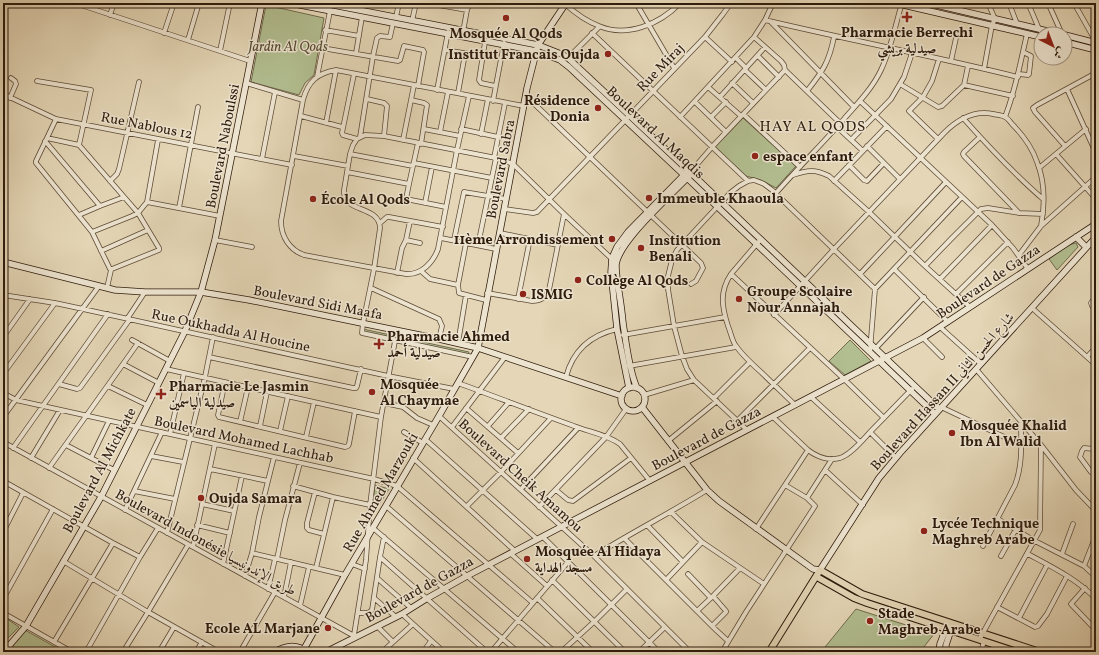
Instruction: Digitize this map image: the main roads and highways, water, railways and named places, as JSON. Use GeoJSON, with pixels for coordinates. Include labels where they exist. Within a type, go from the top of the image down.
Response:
{"type":"FeatureCollection","features":[{"type":"Feature","properties":{"kind":"main road","name":"Boulevard Hassan II شارع الحسن الثاني"},"geometry":{"type":"LineString","coordinates":[[769,652],[820,570],[862,594],[951,623],[982,638]]}},
{"type":"Feature","properties":{"kind":"main road"},"geometry":{"type":"LineString","coordinates":[[817,577],[861,601],[948,630],[1040,652]]}},
{"type":"Feature","properties":{"kind":"main road"},"geometry":{"type":"LineString","coordinates":[[982,638],[1017,652]]}},
{"type":"Feature","properties":{"kind":"place","name":"Pharmacie Berrechi صيدلية بريشي"},"geometry":{"type":"Point","coordinates":[907,17]}},
{"type":"Feature","properties":{"kind":"place","name":"Mosquée Al Qods"},"geometry":{"type":"Point","coordinates":[506,18]}},
{"type":"Feature","properties":{"kind":"place","name":"Institut Francais Oujda"},"geometry":{"type":"Point","coordinates":[608,54]}},
{"type":"Feature","properties":{"kind":"place","name":"Résidence Donia"},"geometry":{"type":"Point","coordinates":[598,108]}},
{"type":"Feature","properties":{"kind":"place","name":"espace enfant"},"geometry":{"type":"Point","coordinates":[755,156]}},
{"type":"Feature","properties":{"kind":"place","name":"Immeuble Khaoula"},"geometry":{"type":"Point","coordinates":[649,198]}},
{"type":"Feature","properties":{"kind":"place","name":"École Al Qods"},"geometry":{"type":"Point","coordinates":[313,199]}},
{"type":"Feature","properties":{"kind":"place","name":"11ème Arrondissement"},"geometry":{"type":"Point","coordinates":[612,239]}},
{"type":"Feature","properties":{"kind":"place","name":"Institution Benali"},"geometry":{"type":"Point","coordinates":[641,248]}},
{"type":"Feature","properties":{"kind":"place","name":"Collège Al Qods"},"geometry":{"type":"Point","coordinates":[578,280]}},
{"type":"Feature","properties":{"kind":"place","name":"ISMIG"},"geometry":{"type":"Point","coordinates":[523,294]}},
{"type":"Feature","properties":{"kind":"place","name":"Groupe Scolaire Nour Annajah"},"geometry":{"type":"Point","coordinates":[739,299]}},
{"type":"Feature","properties":{"kind":"place","name":"Pharmacie Ahmed صيدلية أحمد"},"geometry":{"type":"Point","coordinates":[379,344]}},
{"type":"Feature","properties":{"kind":"place","name":"Mosquée Al Chaymae"},"geometry":{"type":"Point","coordinates":[372,392]}},
{"type":"Feature","properties":{"kind":"place","name":"Pharmacie Le Jasmin صيدلية الياسمين"},"geometry":{"type":"Point","coordinates":[161,394]}},
{"type":"Feature","properties":{"kind":"place","name":"Mosquée Khalid Ibn Al Walid"},"geometry":{"type":"Point","coordinates":[952,433]}},
{"type":"Feature","properties":{"kind":"place","name":"Oujda Samara"},"geometry":{"type":"Point","coordinates":[201,498]}},
{"type":"Feature","properties":{"kind":"place","name":"Lycée Technique Maghreb Arabe"},"geometry":{"type":"Point","coordinates":[924,531]}},
{"type":"Feature","properties":{"kind":"place","name":"Mosquée Al Hidaya مسجد الهداية"},"geometry":{"type":"Point","coordinates":[527,559]}},
{"type":"Feature","properties":{"kind":"place","name":"Stade Maghreb Arabe"},"geometry":{"type":"Point","coordinates":[870,621]}},
{"type":"Feature","properties":{"kind":"place","name":"Ecole AL Marjane"},"geometry":{"type":"Point","coordinates":[328,628]}},
{"type":"Feature","properties":{"kind":"district","name":"HAY AL QODS"},"geometry":{"type":"Point","coordinates":[813,126]}},
{"type":"Feature","properties":{"kind":"park label","name":"Jardin Al Qods"},"geometry":{"type":"Point","coordinates":[288,46]}}]}
